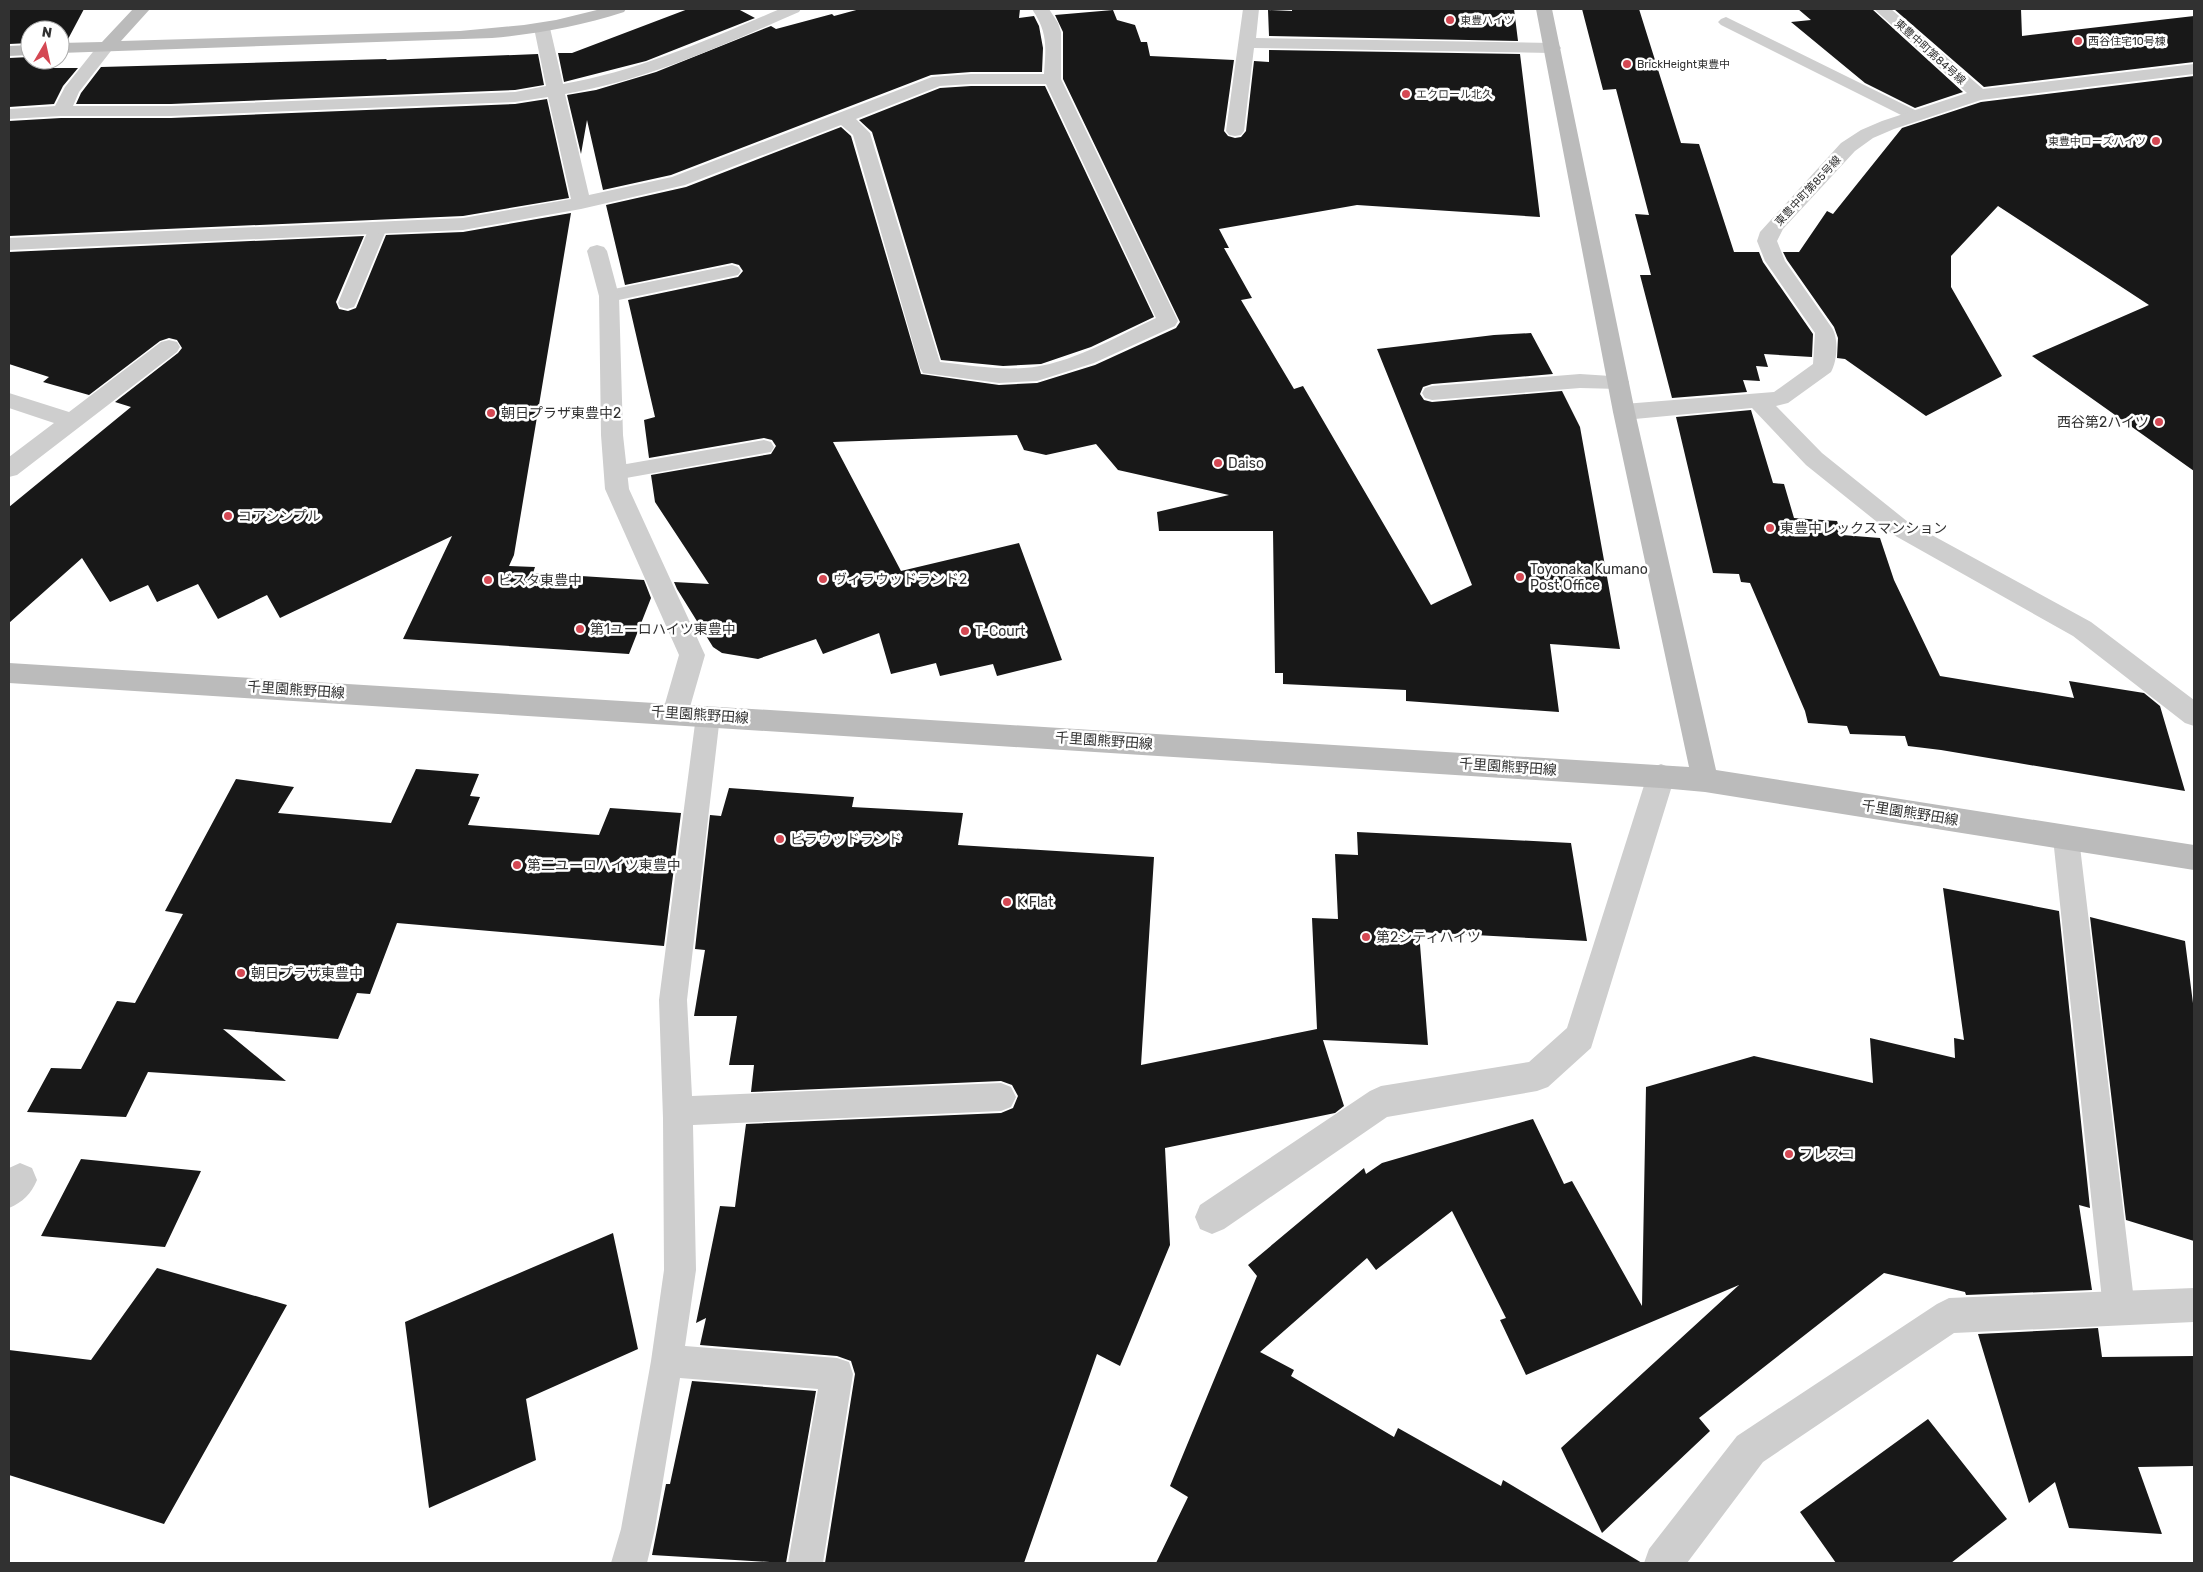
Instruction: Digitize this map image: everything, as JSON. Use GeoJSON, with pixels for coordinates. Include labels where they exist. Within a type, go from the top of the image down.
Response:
{"type":"FeatureCollection","features":[{"type":"Feature","properties":{"kind":"street"},"geometry":{"type":"LineString","coordinates":[[61,111],[72,91],[106,47],[142,9]]}},
{"type":"Feature","properties":{"kind":"street"},"geometry":{"type":"LineString","coordinates":[[70,48],[468,35],[542,28],[587,20],[618,9]]}},
{"type":"Feature","properties":{"kind":"street"},"geometry":{"type":"LineString","coordinates":[[9,114],[61,111],[171,111],[496,98],[556,91],[603,82],[687,54],[793,9]]}},
{"type":"Feature","properties":{"kind":"street"},"geometry":{"type":"LineString","coordinates":[[843,118],[861,134],[931,368],[991,375],[1036,375],[1066,366],[1168,321],[1052,79],[1053,42],[1050,22],[1040,9]]}},
{"type":"Feature","properties":{"kind":"street"},"geometry":{"type":"LineString","coordinates":[[1235,131],[1251,9]]}},
{"type":"Feature","properties":{"kind":"street"},"geometry":{"type":"LineString","coordinates":[[1544,9],[1624,412],[1705,780]]}},
{"type":"Feature","properties":{"kind":"street","name":"東豊中町第84号線"},"geometry":{"type":"LineString","coordinates":[[1882,9],[1979,95]]}},
{"type":"Feature","properties":{"kind":"street"},"geometry":{"type":"LineString","coordinates":[[542,28],[580,203]]}},
{"type":"Feature","properties":{"kind":"street"},"geometry":{"type":"LineString","coordinates":[[1246,43],[1552,48]]}},
{"type":"Feature","properties":{"kind":"street","name":"東豊中町第85号線"},"geometry":{"type":"LineString","coordinates":[[1624,412],[1780,398],[1823,367],[1826,339],[1822,327],[1772,255],[1767,241],[1770,232],[1856,140],[1915,116],[1979,95],[2194,69]]}},
{"type":"Feature","properties":{"kind":"street"},"geometry":{"type":"LineString","coordinates":[[9,244],[463,224],[580,203],[678,181],[843,118],[912,88],[938,82],[971,79],[1052,79]]}},
{"type":"Feature","properties":{"kind":"street"},"geometry":{"type":"LineString","coordinates":[[597,251],[609,296],[612,435],[617,489],[692,655],[675,714]]}},
{"type":"Feature","properties":{"kind":"street"},"geometry":{"type":"LineString","coordinates":[[9,469],[70,420],[169,347]]}},
{"type":"Feature","properties":{"kind":"street"},"geometry":{"type":"LineString","coordinates":[[9,400],[70,420]]}},
{"type":"Feature","properties":{"kind":"street"},"geometry":{"type":"LineString","coordinates":[[1757,400],[1814,458],[1900,528],[2082,629],[2194,715]]}},
{"type":"Feature","properties":{"kind":"street","name":"千里園熊野田線"},"geometry":{"type":"LineString","coordinates":[[9,672],[1661,776],[1705,780],[2194,858]]}},
{"type":"Feature","properties":{"kind":"street"},"geometry":{"type":"LineString","coordinates":[[1212,1217],[1381,1102],[1537,1076],[1580,1037],[1661,776]]}},
{"type":"Feature","properties":{"kind":"street"},"geometry":{"type":"LineString","coordinates":[[1663,1563],[1750,1449],[1948,1316],[2194,1305]]}},
{"type":"Feature","properties":{"kind":"lane"},"geometry":{"type":"LineString","coordinates":[[1726,22],[1915,116]]}},
{"type":"Feature","properties":{"kind":"lane"},"geometry":{"type":"LineString","coordinates":[[347,302],[378,228]]}},
{"type":"Feature","properties":{"kind":"lane"},"geometry":{"type":"LineString","coordinates":[[609,296],[732,271]]}},
{"type":"Feature","properties":{"kind":"lane"},"geometry":{"type":"LineString","coordinates":[[1432,393],[1580,381],[1618,382]]}},
{"type":"Feature","properties":{"kind":"lane"},"geometry":{"type":"LineString","coordinates":[[615,473],[764,448]]}},
{"type":"Feature","properties":{"kind":"lane"},"geometry":{"type":"LineString","coordinates":[[629,1563],[638,1530],[667,1362],[680,1270],[678,1110],[673,1000],[708,716]]}},
{"type":"Feature","properties":{"kind":"lane"},"geometry":{"type":"LineString","coordinates":[[2066,838],[2119,1309]]}},
{"type":"Feature","properties":{"kind":"lane"},"geometry":{"type":"LineString","coordinates":[[678,1110],[1001,1098]]}},
{"type":"Feature","properties":{"kind":"lane"},"geometry":{"type":"LineString","coordinates":[[667,1362],[837,1374],[806,1563]]}},
{"type":"Feature","properties":{"kind":"building"},"geometry":{"type":"Polygon","coordinates":[[[9,9],[84,9],[70,35],[70,20],[20,20],[20,43],[9,44],[9,9]]]}},
{"type":"Feature","properties":{"kind":"building"},"geometry":{"type":"Polygon","coordinates":[[[688,9],[738,9],[755,18],[646,61],[564,82],[558,53],[572,53],[688,9]]]}},
{"type":"Feature","properties":{"kind":"building"},"geometry":{"type":"Polygon","coordinates":[[[860,9],[1020,9],[1019,18],[1034,16],[1039,26],[1043,48],[1042,72],[971,72],[931,75],[671,175],[603,190],[587,120],[581,154],[567,95],[596,90],[656,72],[771,26],[776,29],[832,14],[834,16],[860,9]]]}},
{"type":"Feature","properties":{"kind":"building"},"geometry":{"type":"Polygon","coordinates":[[[1292,9],[1514,9],[1518,41],[1269,36],[1268,10],[1292,11],[1292,9]]]}},
{"type":"Feature","properties":{"kind":"building"},"geometry":{"type":"Polygon","coordinates":[[[1582,9],[1639,9],[1681,143],[1699,144],[1734,252],[1759,252],[1763,262],[1813,334],[1812,357],[1764,354],[1768,367],[1756,366],[1760,381],[1743,380],[1747,392],[1672,398],[1640,275],[1651,275],[1635,214],[1649,215],[1616,89],[1603,90],[1582,9]]]}},
{"type":"Feature","properties":{"kind":"building"},"geometry":{"type":"Polygon","coordinates":[[[1798,9],[1872,9],[1963,92],[1915,108],[1865,83],[1791,22],[1811,20],[1798,9]]]}},
{"type":"Feature","properties":{"kind":"building"},"geometry":{"type":"Polygon","coordinates":[[[1894,9],[2021,9],[2022,36],[2194,16],[2194,62],[1984,87],[1894,9]]]}},
{"type":"Feature","properties":{"kind":"building"},"geometry":{"type":"Polygon","coordinates":[[[1113,10],[1117,20],[1135,25],[1141,42],[1147,42],[1150,56],[1234,60],[1224,131],[1228,136],[1235,138],[1241,137],[1246,131],[1254,61],[1269,62],[1269,50],[1520,54],[1540,217],[1357,205],[1219,229],[1229,248],[1224,248],[1252,298],[1241,300],[1294,389],[1303,386],[1431,605],[1472,585],[1377,349],[1494,335],[1531,333],[1553,374],[1432,384],[1423,387],[1420,394],[1424,400],[1432,402],[1562,391],[1580,427],[1620,649],[1550,644],[1559,712],[1406,701],[1406,690],[1283,684],[1283,673],[1275,673],[1273,531],[1159,531],[1157,512],[1229,495],[1118,470],[1096,444],[1046,455],[1024,450],[1017,435],[833,442],[901,571],[1019,543],[1062,660],[997,676],[993,664],[940,676],[936,663],[891,674],[879,633],[823,654],[816,639],[758,659],[722,653],[713,647],[674,582],[709,584],[655,502],[651,475],[771,454],[776,446],[772,440],[764,438],[649,458],[644,420],[655,417],[628,300],[738,277],[743,271],[739,265],[732,263],[625,285],[606,205],[686,187],[841,127],[851,136],[921,374],[999,385],[1037,383],[1095,365],[1176,328],[1180,322],[1063,79],[1063,32],[1055,15],[1113,10]]]}},
{"type":"Feature","properties":{"kind":"building"},"geometry":{"type":"Polygon","coordinates":[[[538,54],[544,85],[515,90],[171,104],[76,104],[81,93],[101,67],[538,54]]]}},
{"type":"Feature","properties":{"kind":"building"},"geometry":{"type":"Polygon","coordinates":[[[20,57],[20,70],[70,70],[70,68],[78,68],[63,86],[54,104],[9,107],[9,58],[20,57]]]}},
{"type":"Feature","properties":{"kind":"building"},"geometry":{"type":"Polygon","coordinates":[[[2194,76],[2194,471],[2032,356],[2149,305],[1998,206],[1951,256],[1951,287],[2002,376],[1926,416],[1845,359],[1837,358],[1838,338],[1834,327],[1783,252],[1799,252],[1827,211],[1833,214],[1902,128],[1981,102],[2194,76]]]}},
{"type":"Feature","properties":{"kind":"building"},"geometry":{"type":"Polygon","coordinates":[[[1045,86],[1154,317],[1091,347],[1041,364],[1003,366],[941,360],[872,132],[859,120],[940,88],[1045,86]]]}},
{"type":"Feature","properties":{"kind":"building"},"geometry":{"type":"Polygon","coordinates":[[[547,99],[569,198],[463,216],[9,236],[9,121],[61,118],[171,118],[515,104],[547,99]]]}},
{"type":"Feature","properties":{"kind":"building"},"geometry":{"type":"Polygon","coordinates":[[[571,213],[514,555],[509,566],[535,567],[533,573],[644,580],[651,598],[629,654],[403,639],[452,536],[280,618],[267,595],[218,619],[198,584],[157,602],[148,585],[110,602],[82,558],[9,623],[9,507],[131,407],[115,402],[182,348],[177,340],[169,338],[160,341],[89,395],[43,382],[49,377],[9,364],[9,252],[364,236],[336,302],[339,309],[348,311],[356,308],[386,235],[463,232],[571,213]]]}},
{"type":"Feature","properties":{"kind":"building"},"geometry":{"type":"Polygon","coordinates":[[[1751,410],[1773,483],[1784,484],[1794,518],[1837,521],[1842,535],[1880,538],[1894,580],[1940,676],[2074,698],[2069,681],[2144,693],[2160,706],[2185,791],[1908,746],[1905,736],[1850,734],[1847,726],[1808,723],[1805,711],[1750,583],[1741,582],[1739,574],[1713,573],[1676,417],[1751,410]]]}},
{"type":"Feature","properties":{"kind":"building"},"geometry":{"type":"Polygon","coordinates":[[[416,769],[479,774],[470,796],[480,797],[468,825],[599,835],[610,808],[681,813],[664,946],[397,923],[370,994],[357,993],[338,1039],[223,1029],[286,1081],[148,1072],[126,1117],[27,1112],[51,1068],[81,1069],[117,1001],[135,1003],[183,914],[165,911],[236,779],[294,787],[278,813],[391,823],[416,769]]]}},
{"type":"Feature","properties":{"kind":"building"},"geometry":{"type":"Polygon","coordinates":[[[729,788],[854,797],[852,807],[963,813],[958,845],[1154,857],[1141,1065],[1317,1029],[1312,918],[1338,919],[1335,854],[1358,855],[1357,832],[1571,843],[1587,941],[1419,932],[1428,1045],[1323,1040],[1344,1106],[1335,1113],[1165,1148],[1170,1245],[1120,1366],[1097,1354],[1024,1563],[825,1563],[855,1374],[851,1361],[837,1356],[700,1345],[706,1318],[696,1323],[720,1206],[735,1207],[746,1124],[1001,1113],[1013,1108],[1018,1096],[1012,1085],[1001,1081],[751,1092],[754,1065],[729,1065],[737,1016],[694,1016],[705,950],[695,949],[710,815],[721,816],[729,788]]]}},
{"type":"Feature","properties":{"kind":"building"},"geometry":{"type":"Polygon","coordinates":[[[1943,888],[2059,911],[2090,1208],[2079,1205],[2092,1290],[1966,1295],[1965,1292],[1884,1273],[1699,1418],[1710,1431],[1602,1533],[1561,1448],[1739,1285],[1526,1375],[1500,1320],[1506,1318],[1452,1211],[1376,1270],[1367,1258],[1260,1352],[1294,1370],[1291,1376],[1394,1437],[1398,1428],[1501,1486],[1503,1480],[1642,1563],[1156,1563],[1188,1497],[1170,1486],[1257,1276],[1248,1265],[1364,1168],[1366,1174],[1382,1163],[1533,1119],[1564,1184],[1572,1181],[1642,1306],[1646,1087],[1754,1056],[1873,1083],[1870,1038],[1955,1058],[1954,1038],[1964,1040],[1943,888]]]}},
{"type":"Feature","properties":{"kind":"building"},"geometry":{"type":"Polygon","coordinates":[[[2090,917],[2185,941],[2194,1011],[2194,1241],[2126,1220],[2090,917]]]}},
{"type":"Feature","properties":{"kind":"building"},"geometry":{"type":"Polygon","coordinates":[[[81,1159],[201,1171],[165,1247],[41,1236],[81,1159]]]}},
{"type":"Feature","properties":{"kind":"building"},"geometry":{"type":"Polygon","coordinates":[[[613,1233],[638,1349],[526,1399],[536,1460],[429,1508],[405,1322],[613,1233]]]}},
{"type":"Feature","properties":{"kind":"building"},"geometry":{"type":"Polygon","coordinates":[[[157,1268],[287,1305],[164,1524],[9,1475],[9,1350],[91,1360],[157,1268]]]}},
{"type":"Feature","properties":{"kind":"building"},"geometry":{"type":"Polygon","coordinates":[[[2098,1328],[2102,1357],[2194,1356],[2194,1466],[2138,1467],[2162,1534],[2069,1528],[2055,1482],[2029,1503],[1978,1334],[2098,1328]]]}},
{"type":"Feature","properties":{"kind":"building"},"geometry":{"type":"Polygon","coordinates":[[[692,1381],[816,1391],[786,1563],[652,1555],[666,1484],[670,1484],[692,1381]]]}},
{"type":"Feature","properties":{"kind":"building"},"geometry":{"type":"Polygon","coordinates":[[[1928,1419],[2007,1519],[1951,1563],[1836,1563],[1800,1512],[1928,1419]]]}},
{"type":"Feature","properties":{"kind":"place","name":"東豊ハイツ"},"geometry":{"type":"Point","coordinates":[1450,20]}},
{"type":"Feature","properties":{"kind":"place","name":"西谷住宅10号棟"},"geometry":{"type":"Point","coordinates":[2078,41]}},
{"type":"Feature","properties":{"kind":"place","name":"BrickHeight東豊中"},"geometry":{"type":"Point","coordinates":[1627,64]}},
{"type":"Feature","properties":{"kind":"place","name":"エクロール北久"},"geometry":{"type":"Point","coordinates":[1406,94]}},
{"type":"Feature","properties":{"kind":"place","name":"東豊中ローズハイツ"},"geometry":{"type":"Point","coordinates":[2156,141]}},
{"type":"Feature","properties":{"kind":"place","name":"朝日プラザ東豊中2"},"geometry":{"type":"Point","coordinates":[491,413]}},
{"type":"Feature","properties":{"kind":"place","name":"西谷第2ハイツ"},"geometry":{"type":"Point","coordinates":[2159,422]}},
{"type":"Feature","properties":{"kind":"place","name":"Daiso"},"geometry":{"type":"Point","coordinates":[1218,463]}},
{"type":"Feature","properties":{"kind":"place","name":"コアシンプル"},"geometry":{"type":"Point","coordinates":[228,516]}},
{"type":"Feature","properties":{"kind":"place","name":"東豊中レックスマンション"},"geometry":{"type":"Point","coordinates":[1770,528]}},
{"type":"Feature","properties":{"kind":"place","name":"Toyonaka Kumano Post Office"},"geometry":{"type":"Point","coordinates":[1520,577]}},
{"type":"Feature","properties":{"kind":"place","name":"ヴィラウッドランド2"},"geometry":{"type":"Point","coordinates":[823,579]}},
{"type":"Feature","properties":{"kind":"place","name":"ビスタ東豊中"},"geometry":{"type":"Point","coordinates":[488,580]}},
{"type":"Feature","properties":{"kind":"place","name":"第1ユーロハイツ東豊中"},"geometry":{"type":"Point","coordinates":[580,629]}},
{"type":"Feature","properties":{"kind":"place","name":"T-Court"},"geometry":{"type":"Point","coordinates":[965,631]}},
{"type":"Feature","properties":{"kind":"place","name":"ビラウッドランド"},"geometry":{"type":"Point","coordinates":[780,839]}},
{"type":"Feature","properties":{"kind":"place","name":"第二ユーロハイツ東豊中"},"geometry":{"type":"Point","coordinates":[517,865]}},
{"type":"Feature","properties":{"kind":"place","name":"K Flat"},"geometry":{"type":"Point","coordinates":[1007,902]}},
{"type":"Feature","properties":{"kind":"place","name":"第2シティハイツ"},"geometry":{"type":"Point","coordinates":[1366,937]}},
{"type":"Feature","properties":{"kind":"place","name":"朝日プラザ東豊中"},"geometry":{"type":"Point","coordinates":[241,973]}},
{"type":"Feature","properties":{"kind":"place","name":"フレスコ"},"geometry":{"type":"Point","coordinates":[1789,1154]}}]}
